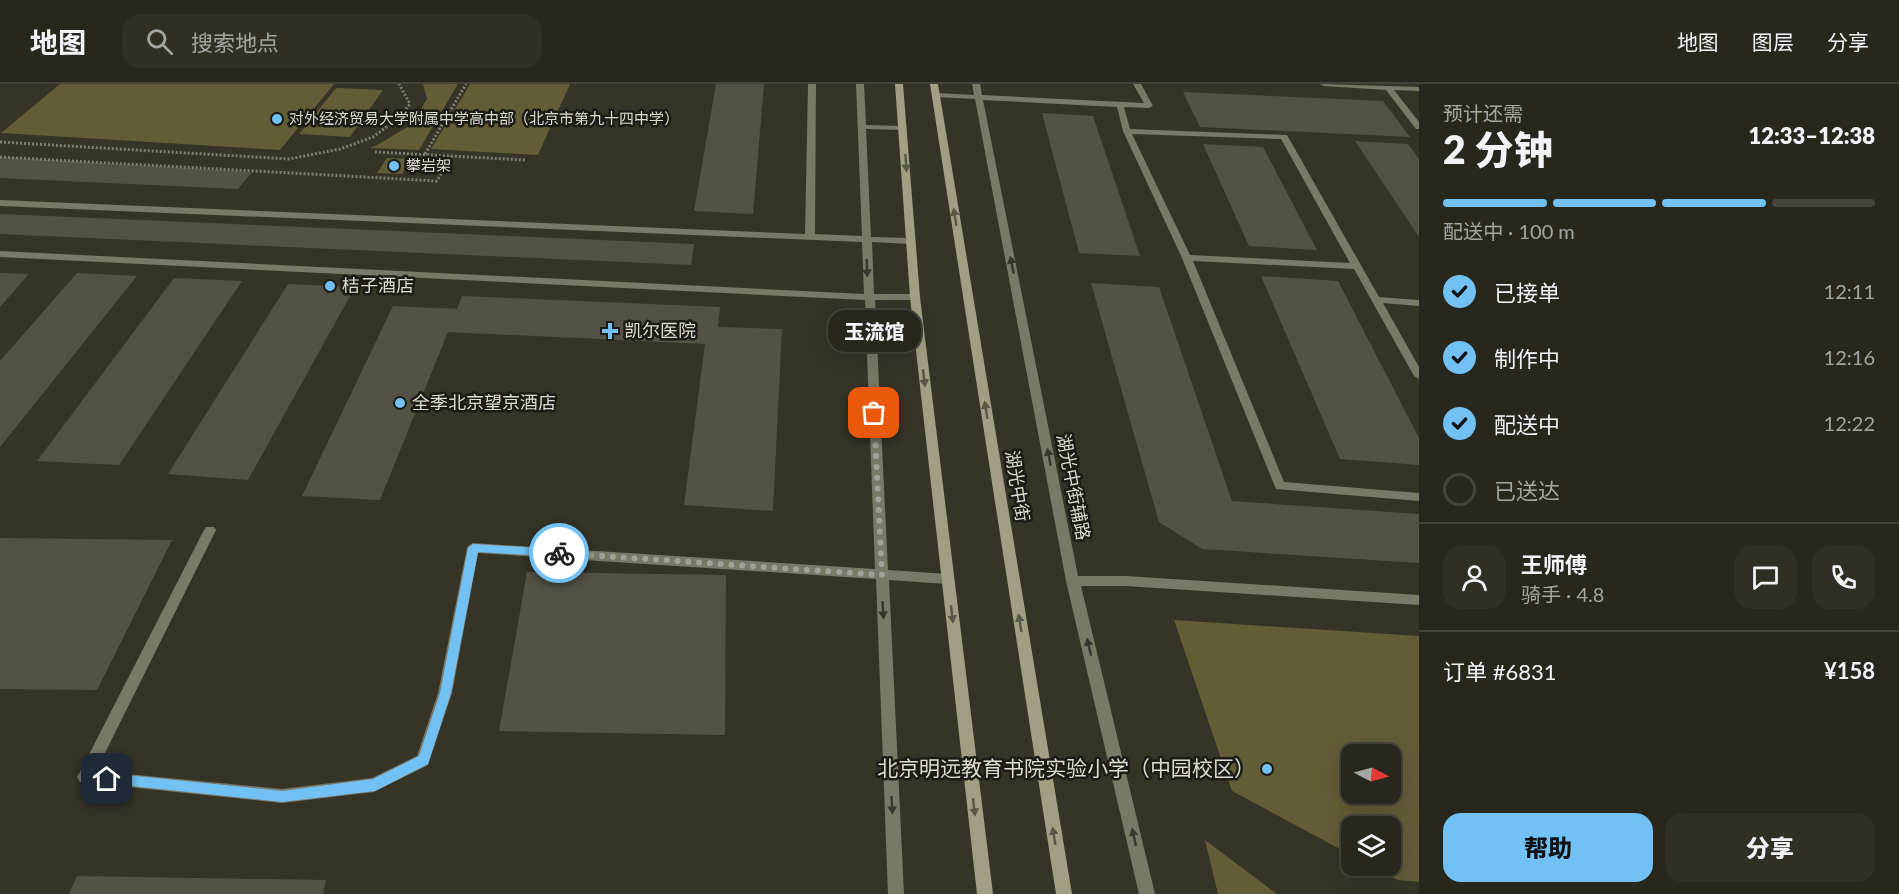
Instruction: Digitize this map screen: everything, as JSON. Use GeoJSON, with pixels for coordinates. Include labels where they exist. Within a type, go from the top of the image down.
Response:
{"type":"FeatureCollection","features":[{"type":"Feature","properties":{"kind":"main road"},"geometry":{"type":"LineString","coordinates":[[899,84],[915,297],[985,894]]}},
{"type":"Feature","properties":{"kind":"main road","name":"湖光中街"},"geometry":{"type":"LineString","coordinates":[[935,90],[1064,894]]}},
{"type":"Feature","properties":{"kind":"street"},"geometry":{"type":"LineString","coordinates":[[810,237],[812,84]]}},
{"type":"Feature","properties":{"kind":"street"},"geometry":{"type":"LineString","coordinates":[[860,84],[896,894]]}},
{"type":"Feature","properties":{"kind":"street","name":"湖光中街辅路"},"geometry":{"type":"LineString","coordinates":[[976,84],[1073,581],[1148,894]]}},
{"type":"Feature","properties":{"kind":"street"},"geometry":{"type":"LineString","coordinates":[[935,90],[979,97],[1149,106],[1137,84]]}},
{"type":"Feature","properties":{"kind":"street"},"geometry":{"type":"LineString","coordinates":[[1324,84],[1419,89]]}},
{"type":"Feature","properties":{"kind":"street"},"geometry":{"type":"LineString","coordinates":[[1389,88],[1419,127]]}},
{"type":"Feature","properties":{"kind":"street"},"geometry":{"type":"LineString","coordinates":[[1119,105],[1127,131],[1187,258],[1280,486],[1419,497]]}},
{"type":"Feature","properties":{"kind":"street"},"geometry":{"type":"LineString","coordinates":[[862,127],[903,128]]}},
{"type":"Feature","properties":{"kind":"street"},"geometry":{"type":"LineString","coordinates":[[1127,131],[1284,137],[1419,376]]}},
{"type":"Feature","properties":{"kind":"street"},"geometry":{"type":"LineString","coordinates":[[0,203],[911,241]]}},
{"type":"Feature","properties":{"kind":"street"},"geometry":{"type":"LineString","coordinates":[[0,254],[868,297],[915,297]]}},
{"type":"Feature","properties":{"kind":"street"},"geometry":{"type":"LineString","coordinates":[[1187,258],[1355,266]]}},
{"type":"Feature","properties":{"kind":"street"},"geometry":{"type":"LineString","coordinates":[[1376,300],[1419,303]]}},
{"type":"Feature","properties":{"kind":"street"},"geometry":{"type":"LineString","coordinates":[[210,530],[85,777],[282,796],[375,785],[423,760],[446,693],[473,548],[948,579]]}},
{"type":"Feature","properties":{"kind":"street"},"geometry":{"type":"LineString","coordinates":[[1073,581],[1126,581],[1419,600]]}},
{"type":"Feature","properties":{"kind":"path"},"geometry":{"type":"LineString","coordinates":[[0,142],[289,159],[330,152],[360,142],[402,117],[410,104],[399,84]]}},
{"type":"Feature","properties":{"kind":"path"},"geometry":{"type":"LineString","coordinates":[[425,154],[466,84]]}},
{"type":"Feature","properties":{"kind":"path"},"geometry":{"type":"LineString","coordinates":[[375,152],[525,159]]}},
{"type":"Feature","properties":{"kind":"path"},"geometry":{"type":"LineString","coordinates":[[0,157],[437,182],[452,156]]}},
{"type":"Feature","properties":{"kind":"shaded area"},"geometry":{"type":"Polygon","coordinates":[[[60,84],[334,84],[280,150],[1,133],[60,84]]]}},
{"type":"Feature","properties":{"kind":"shaded area"},"geometry":{"type":"Polygon","coordinates":[[[423,84],[458,84],[419,150],[369,148],[411,125],[427,99],[423,84]]]}},
{"type":"Feature","properties":{"kind":"shaded area"},"geometry":{"type":"Polygon","coordinates":[[[470,84],[570,84],[538,155],[431,149],[470,84]]]}},
{"type":"Feature","properties":{"kind":"shaded area"},"geometry":{"type":"Polygon","coordinates":[[[336,88],[383,90],[350,137],[299,134],[336,88]]]}},
{"type":"Feature","properties":{"kind":"shaded area","name":"攀岩架"},"geometry":{"type":"Polygon","coordinates":[[[387,158],[411,159],[402,174],[377,173],[387,158]]]}},
{"type":"Feature","properties":{"kind":"shaded area","name":"北京明远教育书院实验小学（中园校区）"},"geometry":{"type":"Polygon","coordinates":[[[1174,620],[1419,636],[1419,882],[1398,880],[1390,876],[1401,876],[1401,816],[1341,816],[1341,850],[1232,791],[1174,620]]]}},
{"type":"Feature","properties":{"kind":"shaded area"},"geometry":{"type":"Polygon","coordinates":[[[1205,840],[1277,894],[1218,894],[1205,840]]]}},
{"type":"Feature","properties":{"kind":"building"},"geometry":{"type":"Polygon","coordinates":[[[716,84],[764,84],[753,214],[694,211],[716,84]]]}},
{"type":"Feature","properties":{"kind":"building"},"geometry":{"type":"Polygon","coordinates":[[[1183,92],[1383,101],[1410,137],[1200,127],[1183,92]]]}},
{"type":"Feature","properties":{"kind":"building"},"geometry":{"type":"Polygon","coordinates":[[[1042,113],[1093,116],[1140,256],[1079,253],[1042,113]]]}},
{"type":"Feature","properties":{"kind":"building"},"geometry":{"type":"Polygon","coordinates":[[[1355,141],[1408,144],[1419,159],[1419,237],[1355,141]]]}},
{"type":"Feature","properties":{"kind":"building"},"geometry":{"type":"Polygon","coordinates":[[[1203,144],[1263,147],[1317,250],[1249,246],[1203,144]]]}},
{"type":"Feature","properties":{"kind":"building"},"geometry":{"type":"Polygon","coordinates":[[[0,157],[252,172],[238,189],[0,178],[0,157]]]}},
{"type":"Feature","properties":{"kind":"building"},"geometry":{"type":"Polygon","coordinates":[[[0,214],[694,244],[691,265],[0,234],[0,214]]]}},
{"type":"Feature","properties":{"kind":"building"},"geometry":{"type":"Polygon","coordinates":[[[0,273],[29,274],[0,307],[0,273]]]}},
{"type":"Feature","properties":{"kind":"building"},"geometry":{"type":"Polygon","coordinates":[[[77,273],[137,276],[0,447],[0,361],[77,273]]]}},
{"type":"Feature","properties":{"kind":"building"},"geometry":{"type":"Polygon","coordinates":[[[1261,276],[1338,281],[1419,438],[1419,465],[1340,459],[1261,276]]]}},
{"type":"Feature","properties":{"kind":"building"},"geometry":{"type":"Polygon","coordinates":[[[174,278],[242,281],[119,465],[37,461],[174,278]]]}},
{"type":"Feature","properties":{"kind":"building"},"geometry":{"type":"Polygon","coordinates":[[[1091,283],[1159,287],[1232,501],[1419,514],[1419,563],[1202,549],[1159,522],[1091,283]]]}},
{"type":"Feature","properties":{"kind":"building"},"geometry":{"type":"Polygon","coordinates":[[[288,284],[355,287],[248,480],[168,474],[288,284]]]}},
{"type":"Feature","properties":{"kind":"building"},"geometry":{"type":"Polygon","coordinates":[[[462,296],[720,307],[718,327],[782,329],[773,511],[684,505],[705,344],[448,332],[380,500],[302,496],[393,306],[457,309],[462,296]]]}},
{"type":"Feature","properties":{"kind":"building"},"geometry":{"type":"Polygon","coordinates":[[[0,538],[172,540],[97,690],[0,689],[0,538]]]}},
{"type":"Feature","properties":{"kind":"building"},"geometry":{"type":"Polygon","coordinates":[[[527,572],[726,575],[725,735],[499,731],[527,572]]]}},
{"type":"Feature","properties":{"kind":"building"},"geometry":{"type":"Polygon","coordinates":[[[77,876],[326,880],[323,894],[69,894],[77,876]]]}},
{"type":"Feature","properties":{"kind":"way so far"},"geometry":{"type":"LineString","coordinates":[[559,553],[882,575],[874,413]]}},
{"type":"Feature","properties":{"kind":"place","name":"对外经济贸易大学附属中学高中部（北京市第九十四中学）"},"geometry":{"type":"Point","coordinates":[277,119]}},
{"type":"Feature","properties":{"kind":"place","name":"攀岩架"},"geometry":{"type":"Point","coordinates":[394,166]}},
{"type":"Feature","properties":{"kind":"place","name":"桔子酒店"},"geometry":{"type":"Point","coordinates":[330,286]}},
{"type":"Feature","properties":{"kind":"place","name":"凯尔医院"},"geometry":{"type":"Point","coordinates":[610,331]}},
{"type":"Feature","properties":{"kind":"place","name":"全季北京望京酒店"},"geometry":{"type":"Point","coordinates":[400,403]}},
{"type":"Feature","properties":{"kind":"place","name":"玉流馆"},"geometry":{"type":"Point","coordinates":[874,413]}},
{"type":"Feature","properties":{"kind":"place","name":"北京明远教育书院实验小学（中园校区）"},"geometry":{"type":"Point","coordinates":[1267,769]}},
{"type":"Feature","properties":{"kind":"route"},"geometry":{"type":"LineString","coordinates":[[107,779],[282,796],[375,785],[423,760],[446,693],[473,548],[559,553]]}}]}
